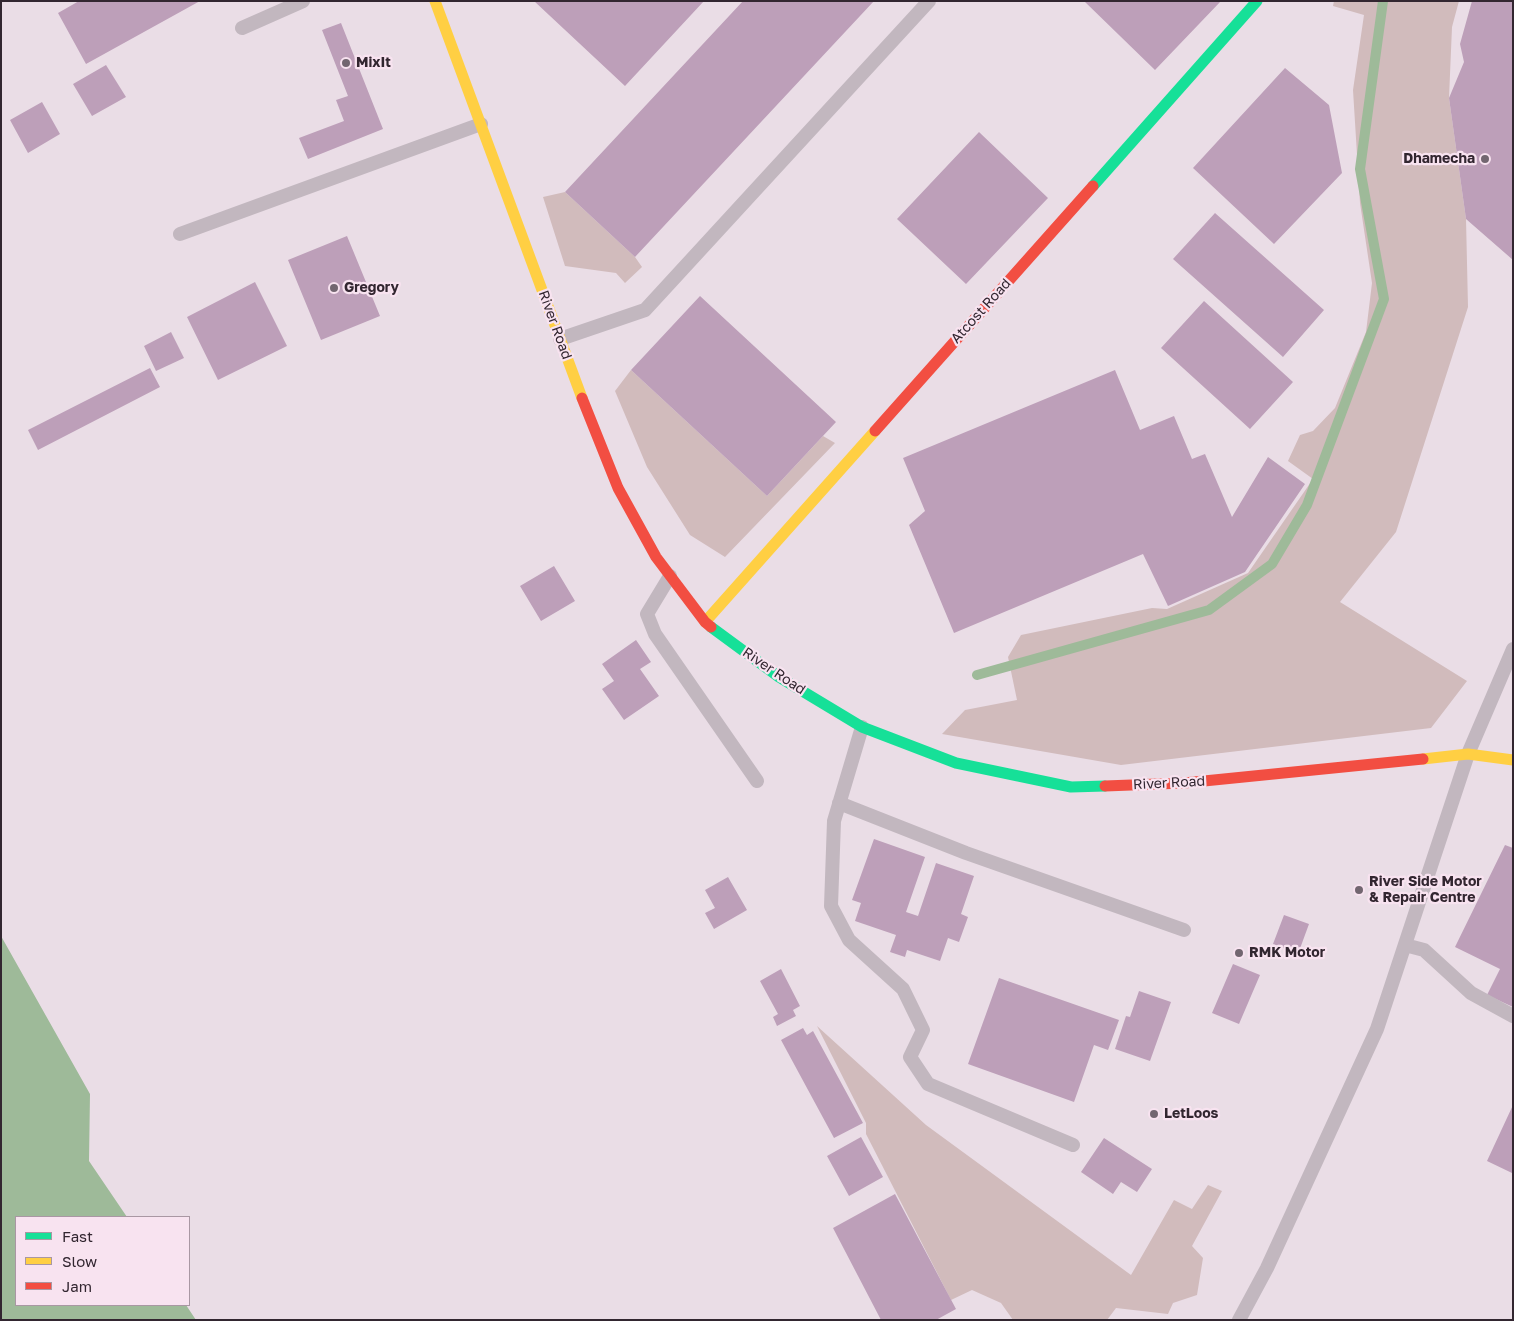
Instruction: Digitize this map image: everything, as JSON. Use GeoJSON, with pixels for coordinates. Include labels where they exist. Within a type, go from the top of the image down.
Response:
{"type":"FeatureCollection","features":[{"type":"Feature","properties":{"kind":"street","name":"River Road"},"geometry":{"type":"LineString","coordinates":[[435,1],[590,421],[618,488],[656,557],[705,622],[779,677],[862,727],[956,763],[1071,787],[1184,783],[1468,754],[1513,760]]}},
{"type":"Feature","properties":{"kind":"street","name":"Atcost Road"},"geometry":{"type":"LineString","coordinates":[[705,622],[1257,1]]}},
{"type":"Feature","properties":{"kind":"lane"},"geometry":{"type":"LineString","coordinates":[[242,28],[303,1]]}},
{"type":"Feature","properties":{"kind":"lane"},"geometry":{"type":"LineString","coordinates":[[560,339],[645,310],[929,1]]}},
{"type":"Feature","properties":{"kind":"lane"},"geometry":{"type":"LineString","coordinates":[[180,234],[481,124]]}},
{"type":"Feature","properties":{"kind":"lane"},"geometry":{"type":"LineString","coordinates":[[670,576],[647,614],[655,634],[756,781]]}},
{"type":"Feature","properties":{"kind":"lane"},"geometry":{"type":"LineString","coordinates":[[1239,1320],[1268,1268],[1377,1030],[1468,754],[1513,649]]}},
{"type":"Feature","properties":{"kind":"lane"},"geometry":{"type":"LineString","coordinates":[[862,727],[834,821],[831,906],[849,940],[903,989],[923,1030],[910,1057],[928,1084],[1073,1145]]}},
{"type":"Feature","properties":{"kind":"lane"},"geometry":{"type":"LineString","coordinates":[[839,802],[966,854],[1184,930]]}},
{"type":"Feature","properties":{"kind":"lane"},"geometry":{"type":"LineString","coordinates":[[1405,945],[1424,950],[1471,993],[1513,1016]]}},
{"type":"Feature","properties":{"kind":"shaded area"},"geometry":{"type":"Polygon","coordinates":[[[1334,1],[1459,1],[1452,27],[1449,98],[1466,219],[1468,307],[1396,532],[1340,602],[1467,681],[1431,728],[1121,765],[942,734],[965,710],[1017,700],[1008,657],[1021,635],[1152,608],[1167,609],[1248,573],[1313,479],[1288,461],[1300,435],[1313,431],[1335,408],[1366,332],[1372,283],[1360,203],[1353,90],[1364,15],[1333,6],[1334,1]]]}},
{"type":"Feature","properties":{"kind":"shaded area"},"geometry":{"type":"Polygon","coordinates":[[[565,192],[635,257],[642,267],[625,283],[616,273],[565,266],[543,197],[565,192]]]}},
{"type":"Feature","properties":{"kind":"shaded area"},"geometry":{"type":"Polygon","coordinates":[[[631,370],[767,496],[823,436],[835,443],[725,557],[690,535],[647,467],[615,391],[631,370]]]}},
{"type":"Feature","properties":{"kind":"shaded area"},"geometry":{"type":"Polygon","coordinates":[[[1,936],[90,1094],[89,1161],[126,1216],[15,1216],[15,1306],[187,1306],[196,1320],[1,1320],[1,936]]]}},
{"type":"Feature","properties":{"kind":"shaded area"},"geometry":{"type":"Polygon","coordinates":[[[817,1026],[926,1125],[1131,1275],[1174,1200],[1192,1209],[1208,1185],[1222,1191],[1192,1246],[1203,1258],[1197,1295],[1173,1303],[1168,1314],[1116,1308],[1107,1320],[1013,1320],[1001,1303],[972,1290],[951,1300],[866,1134],[866,1123],[817,1026]]]}},
{"type":"Feature","properties":{"kind":"building"},"geometry":{"type":"Polygon","coordinates":[[[79,1],[200,1],[86,64],[58,13],[79,1]]]}},
{"type":"Feature","properties":{"kind":"building"},"geometry":{"type":"Polygon","coordinates":[[[534,1],[704,1],[625,86],[534,1]]]}},
{"type":"Feature","properties":{"kind":"building"},"geometry":{"type":"Polygon","coordinates":[[[743,1],[874,1],[635,257],[565,192],[743,1]]]}},
{"type":"Feature","properties":{"kind":"building"},"geometry":{"type":"Polygon","coordinates":[[[1084,1],[1221,1],[1155,70],[1084,1]]]}},
{"type":"Feature","properties":{"kind":"building","name":"Dhamecha"},"geometry":{"type":"Polygon","coordinates":[[[1472,1],[1513,1],[1513,260],[1466,219],[1449,98],[1464,62],[1460,44],[1472,1]]]}},
{"type":"Feature","properties":{"kind":"building","name":"MixIt"},"geometry":{"type":"Polygon","coordinates":[[[341,23],[383,129],[308,159],[299,138],[344,121],[336,100],[348,96],[322,30],[341,23]]]}},
{"type":"Feature","properties":{"kind":"building"},"geometry":{"type":"Polygon","coordinates":[[[106,65],[126,97],[92,116],[73,84],[106,65]]]}},
{"type":"Feature","properties":{"kind":"building"},"geometry":{"type":"Polygon","coordinates":[[[1285,68],[1329,105],[1342,173],[1274,244],[1193,168],[1285,68]]]}},
{"type":"Feature","properties":{"kind":"building"},"geometry":{"type":"Polygon","coordinates":[[[42,102],[60,134],[28,153],[10,120],[42,102]]]}},
{"type":"Feature","properties":{"kind":"building"},"geometry":{"type":"Polygon","coordinates":[[[979,132],[1048,198],[966,284],[897,219],[979,132]]]}},
{"type":"Feature","properties":{"kind":"building"},"geometry":{"type":"Polygon","coordinates":[[[1215,213],[1324,310],[1283,357],[1173,259],[1215,213]]]}},
{"type":"Feature","properties":{"kind":"building","name":"Gregory"},"geometry":{"type":"Polygon","coordinates":[[[347,236],[380,316],[321,340],[288,260],[347,236]]]}},
{"type":"Feature","properties":{"kind":"building"},"geometry":{"type":"Polygon","coordinates":[[[255,282],[287,346],[218,380],[187,317],[255,282]]]}},
{"type":"Feature","properties":{"kind":"building"},"geometry":{"type":"Polygon","coordinates":[[[700,296],[836,422],[767,496],[631,370],[700,296]]]}},
{"type":"Feature","properties":{"kind":"building"},"geometry":{"type":"Polygon","coordinates":[[[1204,301],[1293,382],[1250,429],[1161,348],[1204,301]]]}},
{"type":"Feature","properties":{"kind":"building"},"geometry":{"type":"Polygon","coordinates":[[[171,332],[184,358],[156,371],[144,346],[171,332]]]}},
{"type":"Feature","properties":{"kind":"building"},"geometry":{"type":"Polygon","coordinates":[[[150,368],[160,387],[38,450],[28,430],[150,368]]]}},
{"type":"Feature","properties":{"kind":"building"},"geometry":{"type":"Polygon","coordinates":[[[1115,370],[1140,430],[1174,416],[1192,459],[1205,454],[1232,517],[1268,457],[1305,484],[1245,572],[1168,606],[1143,554],[954,633],[909,525],[925,511],[903,458],[1115,370]]]}},
{"type":"Feature","properties":{"kind":"building"},"geometry":{"type":"Polygon","coordinates":[[[554,566],[575,601],[541,621],[520,586],[554,566]]]}},
{"type":"Feature","properties":{"kind":"building"},"geometry":{"type":"Polygon","coordinates":[[[636,640],[651,662],[640,669],[659,696],[624,720],[602,689],[614,681],[602,664],[636,640]]]}},
{"type":"Feature","properties":{"kind":"building"},"geometry":{"type":"Polygon","coordinates":[[[874,839],[925,857],[906,912],[918,916],[936,863],[974,876],[961,914],[968,917],[959,942],[948,938],[940,961],[907,950],[905,957],[890,952],[896,935],[855,921],[861,903],[852,900],[874,839]]]}},
{"type":"Feature","properties":{"kind":"building"},"geometry":{"type":"Polygon","coordinates":[[[1505,845],[1513,848],[1513,1007],[1487,995],[1500,969],[1455,947],[1505,845]]]}},
{"type":"Feature","properties":{"kind":"building"},"geometry":{"type":"Polygon","coordinates":[[[728,877],[747,910],[714,929],[705,913],[715,908],[705,890],[728,877]]]}},
{"type":"Feature","properties":{"kind":"building"},"geometry":{"type":"Polygon","coordinates":[[[1284,915],[1309,924],[1298,954],[1273,944],[1284,915]]]}},
{"type":"Feature","properties":{"kind":"building"},"geometry":{"type":"Polygon","coordinates":[[[1233,964],[1260,975],[1239,1024],[1212,1013],[1233,964]]]}},
{"type":"Feature","properties":{"kind":"building"},"geometry":{"type":"Polygon","coordinates":[[[781,969],[800,1006],[793,1010],[796,1016],[777,1026],[773,1017],[778,1014],[760,981],[781,969]]]}},
{"type":"Feature","properties":{"kind":"building"},"geometry":{"type":"Polygon","coordinates":[[[999,978],[1119,1020],[1108,1050],[1094,1045],[1074,1102],[968,1064],[999,978]]]}},
{"type":"Feature","properties":{"kind":"building"},"geometry":{"type":"Polygon","coordinates":[[[1139,991],[1171,1002],[1150,1061],[1115,1049],[1126,1016],[1130,1017],[1139,991]]]}},
{"type":"Feature","properties":{"kind":"building"},"geometry":{"type":"Polygon","coordinates":[[[803,1028],[807,1035],[813,1031],[863,1123],[834,1138],[781,1040],[803,1028]]]}},
{"type":"Feature","properties":{"kind":"building"},"geometry":{"type":"Polygon","coordinates":[[[1513,1105],[1513,1171],[1512,1173],[1487,1161],[1513,1105]]]}},
{"type":"Feature","properties":{"kind":"building"},"geometry":{"type":"Polygon","coordinates":[[[861,1137],[883,1177],[849,1196],[827,1156],[861,1137]]]}},
{"type":"Feature","properties":{"kind":"building"},"geometry":{"type":"Polygon","coordinates":[[[1104,1138],[1152,1169],[1137,1192],[1121,1182],[1113,1194],[1081,1172],[1104,1138]]]}},
{"type":"Feature","properties":{"kind":"building"},"geometry":{"type":"Polygon","coordinates":[[[895,1194],[956,1309],[936,1320],[881,1320],[833,1228],[895,1194]]]}},
{"type":"Feature","properties":{"kind":"waterway"},"geometry":{"type":"LineString","coordinates":[[977,675],[1209,610],[1272,564],[1307,505],[1384,299],[1360,169],[1383,1]]}},
{"type":"Feature","properties":{"kind":"traffic: fast"},"geometry":{"type":"LineString","coordinates":[[1093,186],[1257,1]]}},
{"type":"Feature","properties":{"kind":"traffic: fast"},"geometry":{"type":"LineString","coordinates":[[711,627],[779,677],[862,727],[956,763],[1071,787],[1105,786]]}},
{"type":"Feature","properties":{"kind":"traffic: slow"},"geometry":{"type":"LineString","coordinates":[[435,1],[582,398]]}},
{"type":"Feature","properties":{"kind":"traffic: slow"},"geometry":{"type":"LineString","coordinates":[[705,622],[875,431]]}},
{"type":"Feature","properties":{"kind":"traffic: slow"},"geometry":{"type":"LineString","coordinates":[[1423,759],[1468,754],[1513,760]]}},
{"type":"Feature","properties":{"kind":"traffic: jam"},"geometry":{"type":"LineString","coordinates":[[875,431],[1093,186]]}},
{"type":"Feature","properties":{"kind":"traffic: jam"},"geometry":{"type":"LineString","coordinates":[[582,398],[618,488],[656,557],[705,622],[711,627]]}},
{"type":"Feature","properties":{"kind":"traffic: jam"},"geometry":{"type":"LineString","coordinates":[[1105,786],[1184,783],[1423,759]]}},
{"type":"Feature","properties":{"kind":"place","name":"MixIt"},"geometry":{"type":"Point","coordinates":[346,63]}},
{"type":"Feature","properties":{"kind":"place","name":"Dhamecha"},"geometry":{"type":"Point","coordinates":[1485,159]}},
{"type":"Feature","properties":{"kind":"place","name":"Gregory"},"geometry":{"type":"Point","coordinates":[334,288]}},
{"type":"Feature","properties":{"kind":"place","name":"River Side Motor & Repair Centre"},"geometry":{"type":"Point","coordinates":[1359,890]}},
{"type":"Feature","properties":{"kind":"place","name":"RMK Motor"},"geometry":{"type":"Point","coordinates":[1239,953]}},
{"type":"Feature","properties":{"kind":"place","name":"LetLoos"},"geometry":{"type":"Point","coordinates":[1154,1114]}}]}
